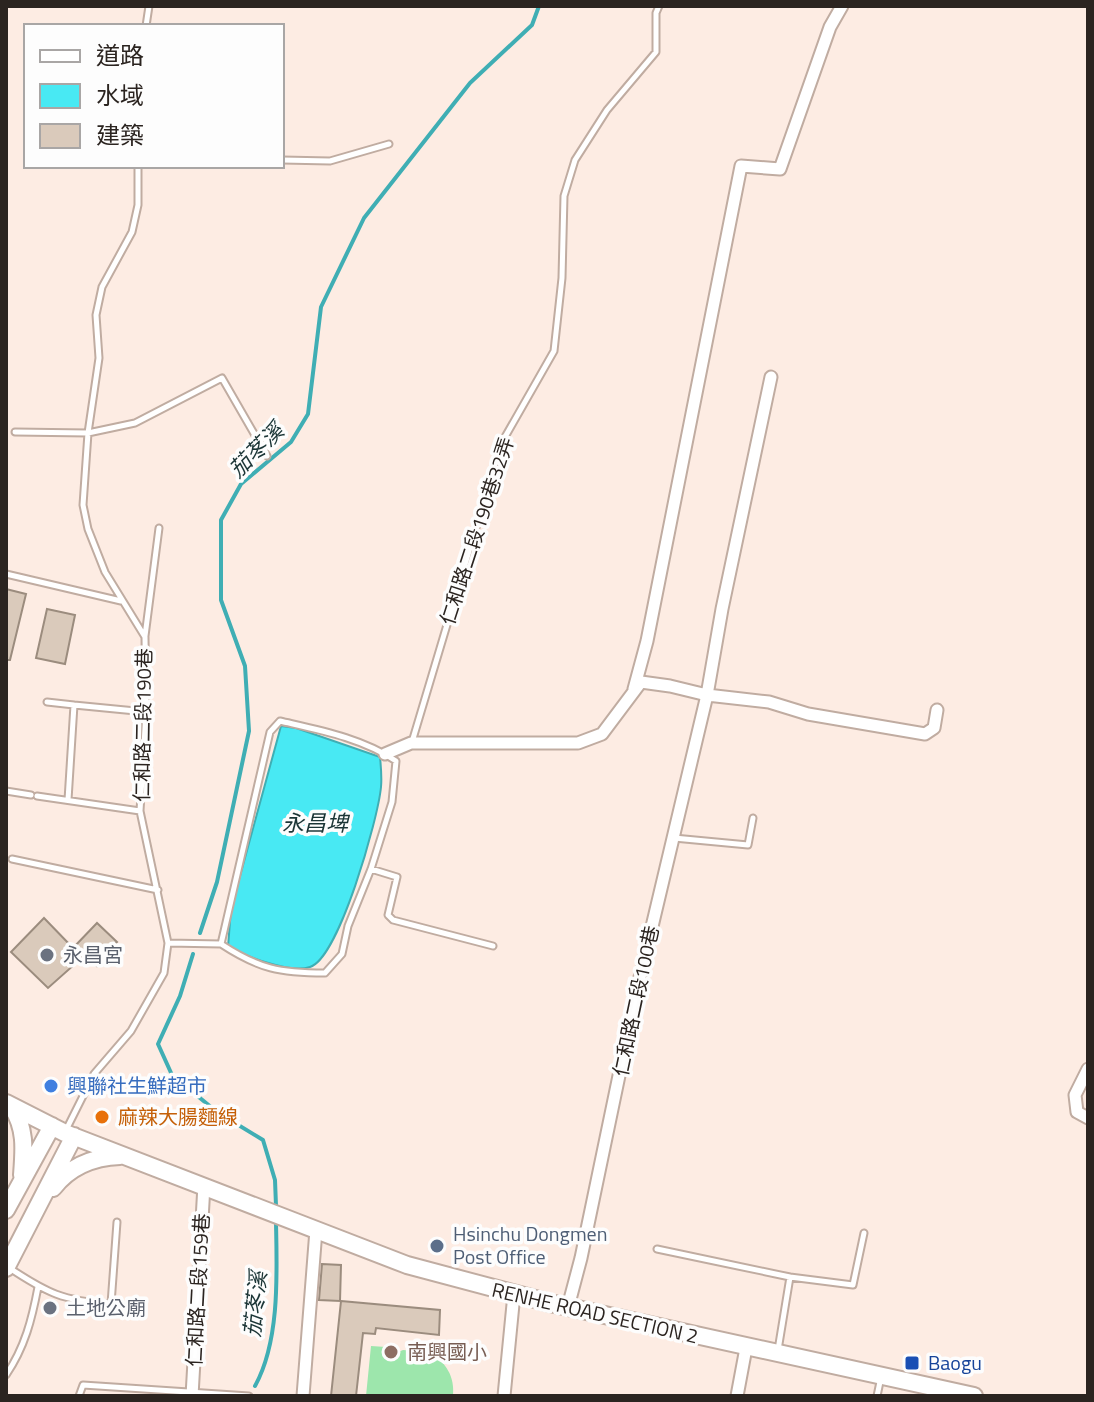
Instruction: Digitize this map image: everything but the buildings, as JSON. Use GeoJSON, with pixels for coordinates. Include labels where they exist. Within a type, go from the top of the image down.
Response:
{"type":"FeatureCollection","features":[{"type":"Feature","properties":{"kind":"main road","name":"RENHE ROAD SECTION 2"},"geometry":{"type":"LineString","coordinates":[[9,1105],[63,1132],[407,1265],[568,1307],[974,1396]]}},
{"type":"Feature","properties":{"kind":"main road"},"geometry":{"type":"LineString","coordinates":[[9,1105],[23,1130],[22,1182]]}},
{"type":"Feature","properties":{"kind":"main road"},"geometry":{"type":"LineString","coordinates":[[6,1210],[22,1182],[63,1132]]}},
{"type":"Feature","properties":{"kind":"main road"},"geometry":{"type":"LineString","coordinates":[[6,1267],[35,1211],[63,1132]]}},
{"type":"Feature","properties":{"kind":"main road"},"geometry":{"type":"LineString","coordinates":[[35,1211],[62,1176],[80,1165],[102,1158],[128,1156]]}},
{"type":"Feature","properties":{"kind":"street"},"geometry":{"type":"LineString","coordinates":[[634,689],[650,625],[741,166],[780,169],[830,27],[842,6]]}},
{"type":"Feature","properties":{"kind":"street","name":"仁和路二段100巷"},"geometry":{"type":"LineString","coordinates":[[568,1307],[636,994],[707,695],[771,377]]}},
{"type":"Feature","properties":{"kind":"street"},"geometry":{"type":"LineString","coordinates":[[385,754],[411,743],[578,743],[602,734],[641,682],[707,695],[769,702],[808,714],[925,734],[934,728],[937,710]]}},
{"type":"Feature","properties":{"kind":"street"},"geometry":{"type":"LineString","coordinates":[[1088,1069],[1075,1095],[1077,1112],[1088,1118]]}},
{"type":"Feature","properties":{"kind":"street","name":"仁和路二段159巷"},"geometry":{"type":"LineString","coordinates":[[192,1393],[204,1185]]}},
{"type":"Feature","properties":{"kind":"street"},"geometry":{"type":"LineString","coordinates":[[303,1396],[316,1230]]}},
{"type":"Feature","properties":{"kind":"street"},"geometry":{"type":"LineString","coordinates":[[504,1396],[514,1294]]}},
{"type":"Feature","properties":{"kind":"street"},"geometry":{"type":"LineString","coordinates":[[737,1396],[746,1348]]}},
{"type":"Feature","properties":{"kind":"lane","name":"仁和路二段190巷32弄"},"geometry":{"type":"LineString","coordinates":[[411,743],[501,444],[554,351],[562,278],[564,196],[575,160],[607,110],[656,52],[656,13],[659,6]]}},
{"type":"Feature","properties":{"kind":"lane"},"geometry":{"type":"LineString","coordinates":[[284,160],[330,161],[389,144]]}},
{"type":"Feature","properties":{"kind":"lane","name":"仁和路二段190巷"},"geometry":{"type":"LineString","coordinates":[[63,1132],[94,1074],[131,1031],[164,973],[168,943],[140,811],[146,712],[145,637],[105,572],[88,529],[83,505],[88,433],[99,358],[96,315],[102,287],[132,232],[138,205],[138,168]]}},
{"type":"Feature","properties":{"kind":"lane"},"geometry":{"type":"LineString","coordinates":[[15,432],[88,433],[135,423],[222,378],[267,456]]}},
{"type":"Feature","properties":{"kind":"lane"},"geometry":{"type":"LineString","coordinates":[[145,637],[159,528]]}},
{"type":"Feature","properties":{"kind":"lane"},"geometry":{"type":"LineString","coordinates":[[6,574],[122,601]]}},
{"type":"Feature","properties":{"kind":"lane"},"geometry":{"type":"LineString","coordinates":[[47,702],[146,712]]}},
{"type":"Feature","properties":{"kind":"lane"},"geometry":{"type":"LineString","coordinates":[[68,800],[74,705]]}},
{"type":"Feature","properties":{"kind":"lane"},"geometry":{"type":"LineString","coordinates":[[168,943],[221,944],[250,963],[300,973],[325,973],[342,954],[348,926],[371,869],[392,802],[396,761],[340,735],[280,721],[270,732],[221,944]]}},
{"type":"Feature","properties":{"kind":"lane"},"geometry":{"type":"LineString","coordinates":[[6,791],[140,811]]}},
{"type":"Feature","properties":{"kind":"lane"},"geometry":{"type":"LineString","coordinates":[[673,837],[748,845],[753,818]]}},
{"type":"Feature","properties":{"kind":"lane"},"geometry":{"type":"LineString","coordinates":[[12,859],[158,890]]}},
{"type":"Feature","properties":{"kind":"lane"},"geometry":{"type":"LineString","coordinates":[[371,869],[397,877],[388,915],[393,920],[493,946]]}},
{"type":"Feature","properties":{"kind":"lane"},"geometry":{"type":"LineString","coordinates":[[6,1267],[38,1287],[74,1301],[111,1304],[117,1222]]}},
{"type":"Feature","properties":{"kind":"lane"},"geometry":{"type":"LineString","coordinates":[[657,1249],[790,1277],[853,1285],[864,1233]]}},
{"type":"Feature","properties":{"kind":"lane"},"geometry":{"type":"LineString","coordinates":[[777,1355],[790,1277]]}},
{"type":"Feature","properties":{"kind":"lane"},"geometry":{"type":"LineString","coordinates":[[6,1375],[20,1355],[31,1323],[38,1287]]}},
{"type":"Feature","properties":{"kind":"lane"},"geometry":{"type":"LineString","coordinates":[[877,1396],[881,1377]]}},
{"type":"Feature","properties":{"kind":"lane"},"geometry":{"type":"LineString","coordinates":[[79,1396],[83,1385],[249,1396]]}},
{"type":"Feature","properties":{"kind":"green space"},"geometry":{"type":"Polygon","coordinates":[[[371,1346],[386,1347],[386,1357],[403,1350],[430,1352],[448,1371],[453,1396],[366,1396],[371,1346]]]}},
{"type":"Feature","properties":{"kind":"water","name":"永昌埤"},"geometry":{"type":"Polygon","coordinates":[[[281,726],[296,728],[380,757],[381,764],[381,787],[373,827],[344,915],[321,958],[310,967],[301,969],[268,963],[228,947],[231,909],[281,726]]]}},
{"type":"Feature","properties":{"kind":"waterway","name":"茄苳溪"},"geometry":{"type":"LineString","coordinates":[[200,933],[217,882],[249,731],[245,666],[221,600],[221,520],[241,484],[291,442],[308,414],[321,307],[364,218],[470,83],[532,25],[539,6]]}},
{"type":"Feature","properties":{"kind":"waterway","name":"茄苳溪"},"geometry":{"type":"LineString","coordinates":[[193,954],[180,996],[158,1044],[172,1075],[217,1112],[263,1140],[275,1180],[276,1206]]}},
{"type":"Feature","properties":{"kind":"waterway","name":"茄苳溪"},"geometry":{"type":"LineString","coordinates":[[255,1386],[269,1349],[273,1328],[276,1223]]}},
{"type":"Feature","properties":{"kind":"place","name":"永昌宮"},"geometry":{"type":"Point","coordinates":[47,955]}},
{"type":"Feature","properties":{"kind":"place","name":"興聯社生鮮超市"},"geometry":{"type":"Point","coordinates":[51,1086]}},
{"type":"Feature","properties":{"kind":"place","name":"麻辣大腸麵線"},"geometry":{"type":"Point","coordinates":[102,1117]}},
{"type":"Feature","properties":{"kind":"place","name":"Hsinchu Dongmen Post Office"},"geometry":{"type":"Point","coordinates":[437,1246]}},
{"type":"Feature","properties":{"kind":"place","name":"土地公廟"},"geometry":{"type":"Point","coordinates":[50,1308]}},
{"type":"Feature","properties":{"kind":"place","name":"南興國小"},"geometry":{"type":"Point","coordinates":[391,1352]}},
{"type":"Feature","properties":{"kind":"place","name":"Baogu"},"geometry":{"type":"Point","coordinates":[912,1363]}}]}
